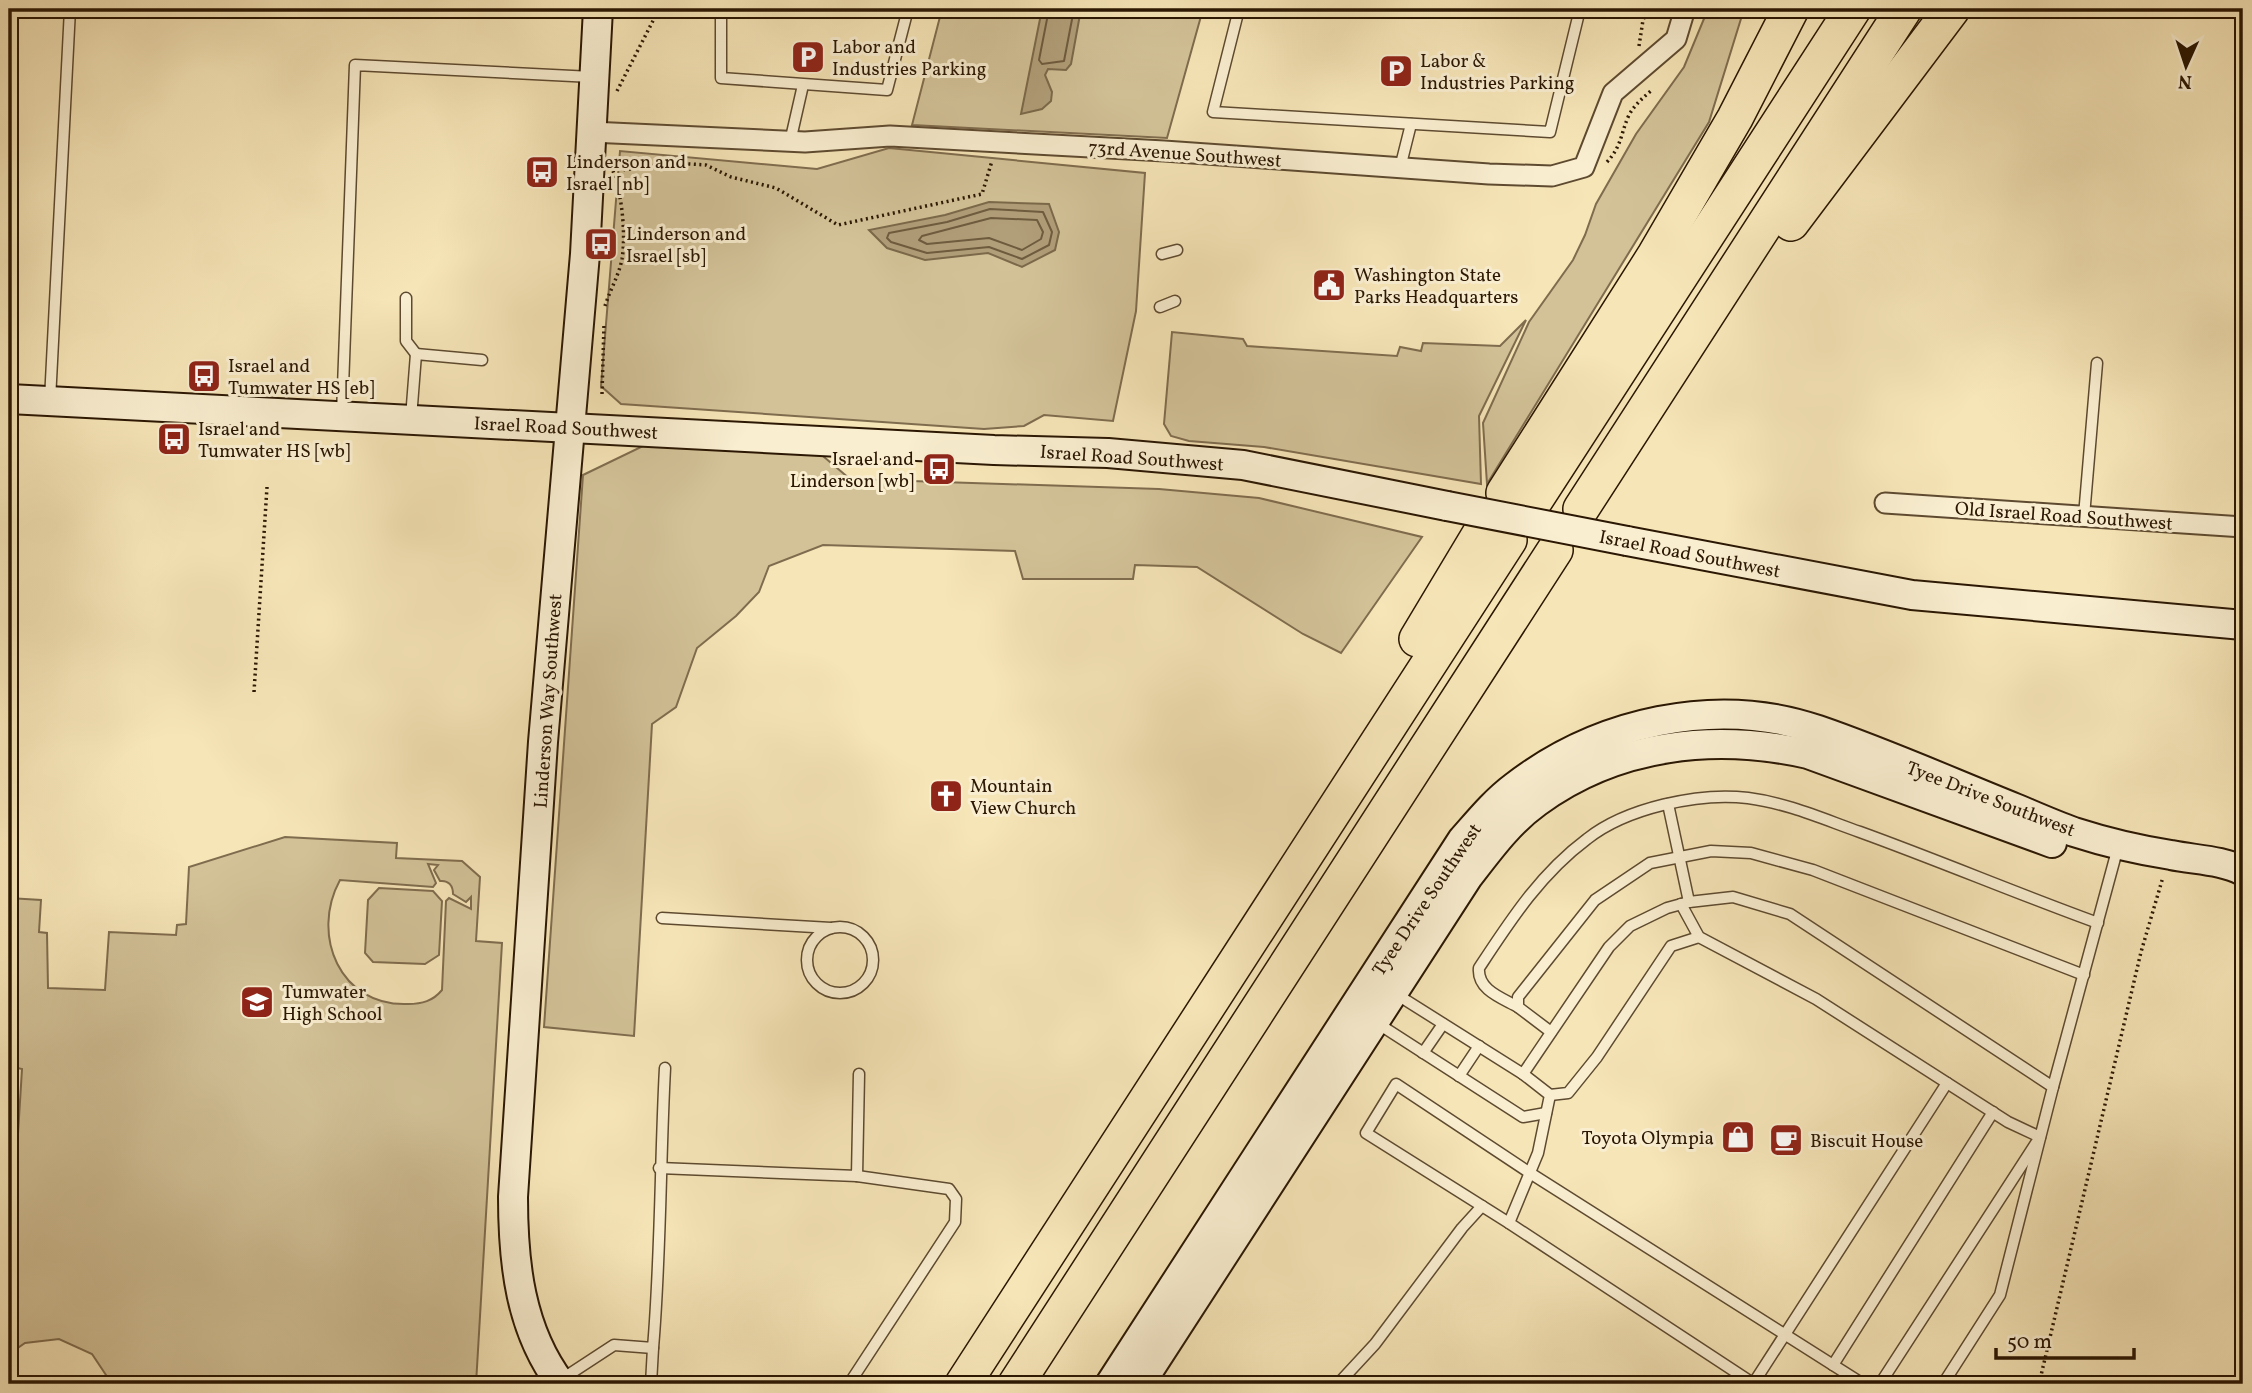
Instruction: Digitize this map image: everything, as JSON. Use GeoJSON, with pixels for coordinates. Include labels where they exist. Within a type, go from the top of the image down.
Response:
{"type":"FeatureCollection","features":[{"type":"Feature","properties":{"kind":"highway"},"geometry":{"type":"LineString","coordinates":[[1791,9],[1735,118],[1519,497],[1853,9]]}},
{"type":"Feature","properties":{"kind":"highway"},"geometry":{"type":"LineString","coordinates":[[1581,509],[1904,9]]}},
{"type":"Feature","properties":{"kind":"highway"},"geometry":{"type":"LineString","coordinates":[[1605,472],[1951,9]]}},
{"type":"Feature","properties":{"kind":"highway"},"geometry":{"type":"LineString","coordinates":[[964,1384],[1168,1066],[1249,912],[1374,712],[1495,537]]}},
{"type":"Feature","properties":{"kind":"highway"},"geometry":{"type":"LineString","coordinates":[[1016,1384],[1555,550]]}},
{"type":"Feature","properties":{"kind":"street","name":"Linderson Way Southwest"},"geometry":{"type":"LineString","coordinates":[[560,1382],[536,1342],[517,1280],[513,1196],[543,741],[585,254],[598,9]]}},
{"type":"Feature","properties":{"kind":"street","name":"73rd Avenue Southwest"},"geometry":{"type":"LineString","coordinates":[[591,132],[790,142],[890,136],[1552,176],[1584,167],[1613,93],[1676,39],[1685,9]]}},
{"type":"Feature","properties":{"kind":"street","name":"Israel Road Southwest"},"geometry":{"type":"LineString","coordinates":[[9,399],[993,450],[1108,453],[1230,463],[1912,595],[2243,625]]}},
{"type":"Feature","properties":{"kind":"street","name":"Old Israel Road Southwest"},"geometry":{"type":"LineString","coordinates":[[1885,503],[2243,527]]}},
{"type":"Feature","properties":{"kind":"street","name":"Tyee Drive Southwest"},"geometry":{"type":"LineString","coordinates":[[1140,1384],[1382,986],[1503,832],[1536,802],[1570,781],[1604,765],[1647,752],[1691,744],[1769,745],[1808,754],[2076,852],[2169,855],[2233,865],[2243,871]]}},
{"type":"Feature","properties":{"kind":"street","name":"Tyee Drive Southwest"},"geometry":{"type":"LineString","coordinates":[[2117,852],[2164,872],[2229,882],[2243,878]]}},
{"type":"Feature","properties":{"kind":"street","name":"Tyee Drive Southwest"},"geometry":{"type":"LineString","coordinates":[[1110,1384],[1364,1015]]}},
{"type":"Feature","properties":{"kind":"lane"},"geometry":{"type":"LineString","coordinates":[[50,401],[69,9]]}},
{"type":"Feature","properties":{"kind":"lane"},"geometry":{"type":"LineString","coordinates":[[721,9],[721,78],[887,90],[908,9]]}},
{"type":"Feature","properties":{"kind":"lane"},"geometry":{"type":"LineString","coordinates":[[1239,9],[1213,112],[1550,132],[1580,9]]}},
{"type":"Feature","properties":{"kind":"lane"},"geometry":{"type":"LineString","coordinates":[[342,415],[355,65],[594,77]]}},
{"type":"Feature","properties":{"kind":"lane"},"geometry":{"type":"LineString","coordinates":[[790,142],[803,85]]}},
{"type":"Feature","properties":{"kind":"lane"},"geometry":{"type":"LineString","coordinates":[[1399,168],[1411,124]]}},
{"type":"Feature","properties":{"kind":"lane"},"geometry":{"type":"LineString","coordinates":[[1162,254],[1177,250]]}},
{"type":"Feature","properties":{"kind":"lane"},"geometry":{"type":"LineString","coordinates":[[406,298],[406,341],[416,354],[411,418]]}},
{"type":"Feature","properties":{"kind":"lane"},"geometry":{"type":"LineString","coordinates":[[1160,307],[1175,301]]}},
{"type":"Feature","properties":{"kind":"lane"},"geometry":{"type":"LineString","coordinates":[[416,354],[482,360]]}},
{"type":"Feature","properties":{"kind":"lane"},"geometry":{"type":"LineString","coordinates":[[2084,516],[2096,363]]}},
{"type":"Feature","properties":{"kind":"lane"},"geometry":{"type":"LineString","coordinates":[[1551,1032],[1518,1007],[1483,986],[1478,978],[1479,968],[1530,892],[1555,865],[1589,837],[1628,817],[1668,804],[1700,799],[1746,797],[1781,804],[2098,923]]}},
{"type":"Feature","properties":{"kind":"lane"},"geometry":{"type":"LineString","coordinates":[[1668,804],[1685,903],[1699,937],[1816,999],[1993,1112],[2040,1137]]}},
{"type":"Feature","properties":{"kind":"lane"},"geometry":{"type":"LineString","coordinates":[[1518,1007],[1518,997],[1595,900],[1650,863],[1712,851],[1751,853],[1813,870],[2084,975]]}},
{"type":"Feature","properties":{"kind":"lane"},"geometry":{"type":"LineString","coordinates":[[1943,1384],[2000,1295],[2117,852]]}},
{"type":"Feature","properties":{"kind":"lane"},"geometry":{"type":"LineString","coordinates":[[1523,1074],[1609,947],[1630,926],[1667,908],[1733,897],[1790,914],[2053,1087]]}},
{"type":"Feature","properties":{"kind":"lane"},"geometry":{"type":"LineString","coordinates":[[663,918],[848,928],[858,933],[870,946],[873,967],[867,980],[851,992],[830,992],[816,983],[808,968],[808,956],[813,943],[821,933],[832,928]]}},
{"type":"Feature","properties":{"kind":"lane"},"geometry":{"type":"LineString","coordinates":[[1382,986],[1523,1074],[1550,1095],[1568,1093],[1597,1057],[1671,946],[1699,937]]}},
{"type":"Feature","properties":{"kind":"lane"},"geometry":{"type":"LineString","coordinates":[[1364,1015],[1523,1117],[1546,1113]]}},
{"type":"Feature","properties":{"kind":"lane"},"geometry":{"type":"LineString","coordinates":[[1423,1053],[1443,1024]]}},
{"type":"Feature","properties":{"kind":"lane"},"geometry":{"type":"LineString","coordinates":[[1459,1076],[1479,1046]]}},
{"type":"Feature","properties":{"kind":"lane"},"geometry":{"type":"LineString","coordinates":[[651,1384],[659,1275],[659,1168],[665,1068]]}},
{"type":"Feature","properties":{"kind":"lane"},"geometry":{"type":"LineString","coordinates":[[857,1177],[859,1074]]}},
{"type":"Feature","properties":{"kind":"lane"},"geometry":{"type":"LineString","coordinates":[[1863,1384],[1785,1334],[1530,1173],[1396,1084],[1366,1133],[1510,1223],[1754,1384],[1785,1334],[1947,1083]]}},
{"type":"Feature","properties":{"kind":"lane"},"geometry":{"type":"LineString","coordinates":[[1510,1223],[1538,1153],[1550,1095]]}},
{"type":"Feature","properties":{"kind":"lane"},"geometry":{"type":"LineString","coordinates":[[1833,1365],[1993,1112]]}},
{"type":"Feature","properties":{"kind":"lane"},"geometry":{"type":"LineString","coordinates":[[1880,1384],[2040,1137]]}},
{"type":"Feature","properties":{"kind":"lane"},"geometry":{"type":"LineString","coordinates":[[659,1168],[857,1177],[949,1189],[956,1199],[954,1222],[849,1384]]}},
{"type":"Feature","properties":{"kind":"lane"},"geometry":{"type":"LineString","coordinates":[[1338,1384],[1375,1344],[1462,1228],[1482,1206]]}},
{"type":"Feature","properties":{"kind":"lane"},"geometry":{"type":"LineString","coordinates":[[560,1382],[614,1345],[653,1348]]}},
{"type":"Feature","properties":{"kind":"path"},"geometry":{"type":"LineString","coordinates":[[614,97],[659,9]]}},
{"type":"Feature","properties":{"kind":"path"},"geometry":{"type":"LineString","coordinates":[[1638,51],[1643,20],[1648,9]]}},
{"type":"Feature","properties":{"kind":"path"},"geometry":{"type":"LineString","coordinates":[[1603,166],[1623,136],[1628,118],[1636,104],[1653,89]]}},
{"type":"Feature","properties":{"kind":"path"},"geometry":{"type":"LineString","coordinates":[[604,310],[621,261],[624,236],[617,180],[611,166],[626,170],[658,162],[706,166],[731,177],[776,188],[838,225],[982,194],[993,156]]}},
{"type":"Feature","properties":{"kind":"path"},"geometry":{"type":"LineString","coordinates":[[602,394],[604,318]]}},
{"type":"Feature","properties":{"kind":"path"},"geometry":{"type":"LineString","coordinates":[[254,692],[267,487]]}},
{"type":"Feature","properties":{"kind":"path"},"geometry":{"type":"LineString","coordinates":[[2039,1384],[2141,952],[2164,872]]}},
{"type":"Feature","properties":{"kind":"shaded area"},"geometry":{"type":"Polygon","coordinates":[[[942,9],[1203,9],[1167,138],[912,125],[942,9]]]}},
{"type":"Feature","properties":{"kind":"shaded area"},"geometry":{"type":"Polygon","coordinates":[[[1708,9],[1744,9],[1709,122],[1487,484],[1483,423],[1529,322],[1573,260],[1596,204],[1636,134],[1684,67],[1708,9]]]}},
{"type":"Feature","properties":{"kind":"shaded area"},"geometry":{"type":"Polygon","coordinates":[[[889,148],[1145,173],[1136,311],[1113,421],[1044,415],[1024,426],[984,429],[621,404],[601,386],[620,151],[817,169],[889,148]]]}},
{"type":"Feature","properties":{"kind":"shaded area"},"geometry":{"type":"Polygon","coordinates":[[[1526,320],[1479,416],[1481,484],[1264,447],[1189,441],[1171,436],[1164,424],[1172,332],[1243,339],[1247,346],[1397,356],[1400,347],[1421,351],[1423,343],[1500,346],[1526,320]]]}},
{"type":"Feature","properties":{"kind":"shaded area"},"geometry":{"type":"Polygon","coordinates":[[[645,445],[817,451],[850,479],[1159,489],[1259,498],[1422,537],[1341,653],[1303,634],[1197,567],[1135,565],[1133,579],[1023,579],[1015,551],[823,545],[769,566],[759,592],[736,616],[697,648],[676,707],[652,724],[634,1036],[544,1027],[583,475],[645,445]]]}},
{"type":"Feature","properties":{"kind":"shaded area"},"geometry":{"type":"Polygon","coordinates":[[[285,837],[397,843],[396,858],[462,861],[480,877],[476,941],[502,943],[476,1384],[112,1384],[92,1354],[59,1339],[25,1343],[9,1354],[9,1280],[22,1069],[13,1067],[13,1055],[9,1053],[9,1048],[14,1047],[14,1040],[9,1039],[9,898],[41,900],[39,932],[47,933],[48,988],[105,990],[109,932],[176,935],[177,925],[186,924],[189,867],[285,837]],[[428,864],[436,883],[433,887],[340,880],[328,923],[330,944],[337,964],[349,981],[364,994],[384,1002],[413,1004],[431,999],[442,990],[446,901],[449,898],[471,909],[471,897],[466,902],[453,894],[450,884],[440,881],[434,870],[438,865],[428,864]]]}},
{"type":"Feature","properties":{"kind":"shaded area"},"geometry":{"type":"Polygon","coordinates":[[[379,888],[433,891],[442,901],[439,955],[425,964],[373,962],[365,953],[368,900],[379,888]]]}},
{"type":"Feature","properties":{"kind":"water"},"geometry":{"type":"Polygon","coordinates":[[[1042,9],[1081,9],[1071,64],[1066,70],[1048,69],[1045,75],[1052,92],[1051,101],[1042,109],[1021,114],[1042,9]]]}},
{"type":"Feature","properties":{"kind":"water"},"geometry":{"type":"Polygon","coordinates":[[[989,202],[1049,204],[1059,232],[1055,250],[1022,267],[988,253],[925,260],[887,248],[869,230],[945,215],[989,202]]]}},
{"type":"Feature","properties":{"kind":"place","name":"Labor and Industries Parking"},"geometry":{"type":"Point","coordinates":[808,57]}},
{"type":"Feature","properties":{"kind":"place","name":"Labor & Industries Parking"},"geometry":{"type":"Point","coordinates":[1396,71]}},
{"type":"Feature","properties":{"kind":"place","name":"Linderson and Israel [nb]"},"geometry":{"type":"Point","coordinates":[542,172]}},
{"type":"Feature","properties":{"kind":"place","name":"Linderson and Israel [sb]"},"geometry":{"type":"Point","coordinates":[601,244]}},
{"type":"Feature","properties":{"kind":"place","name":"Washington State Parks Headquarters"},"geometry":{"type":"Point","coordinates":[1329,285]}},
{"type":"Feature","properties":{"kind":"place","name":"Israel and Tumwater HS [eb]"},"geometry":{"type":"Point","coordinates":[204,376]}},
{"type":"Feature","properties":{"kind":"place","name":"Israel and Tumwater HS [wb]"},"geometry":{"type":"Point","coordinates":[174,439]}},
{"type":"Feature","properties":{"kind":"place","name":"Israel and Linderson [wb]"},"geometry":{"type":"Point","coordinates":[939,469]}},
{"type":"Feature","properties":{"kind":"place","name":"Mountain View Church"},"geometry":{"type":"Point","coordinates":[946,796]}},
{"type":"Feature","properties":{"kind":"place","name":"Tumwater High School"},"geometry":{"type":"Point","coordinates":[257,1002]}},
{"type":"Feature","properties":{"kind":"place","name":"Toyota Olympia"},"geometry":{"type":"Point","coordinates":[1738,1137]}},
{"type":"Feature","properties":{"kind":"place","name":"Biscuit House"},"geometry":{"type":"Point","coordinates":[1786,1140]}}]}
